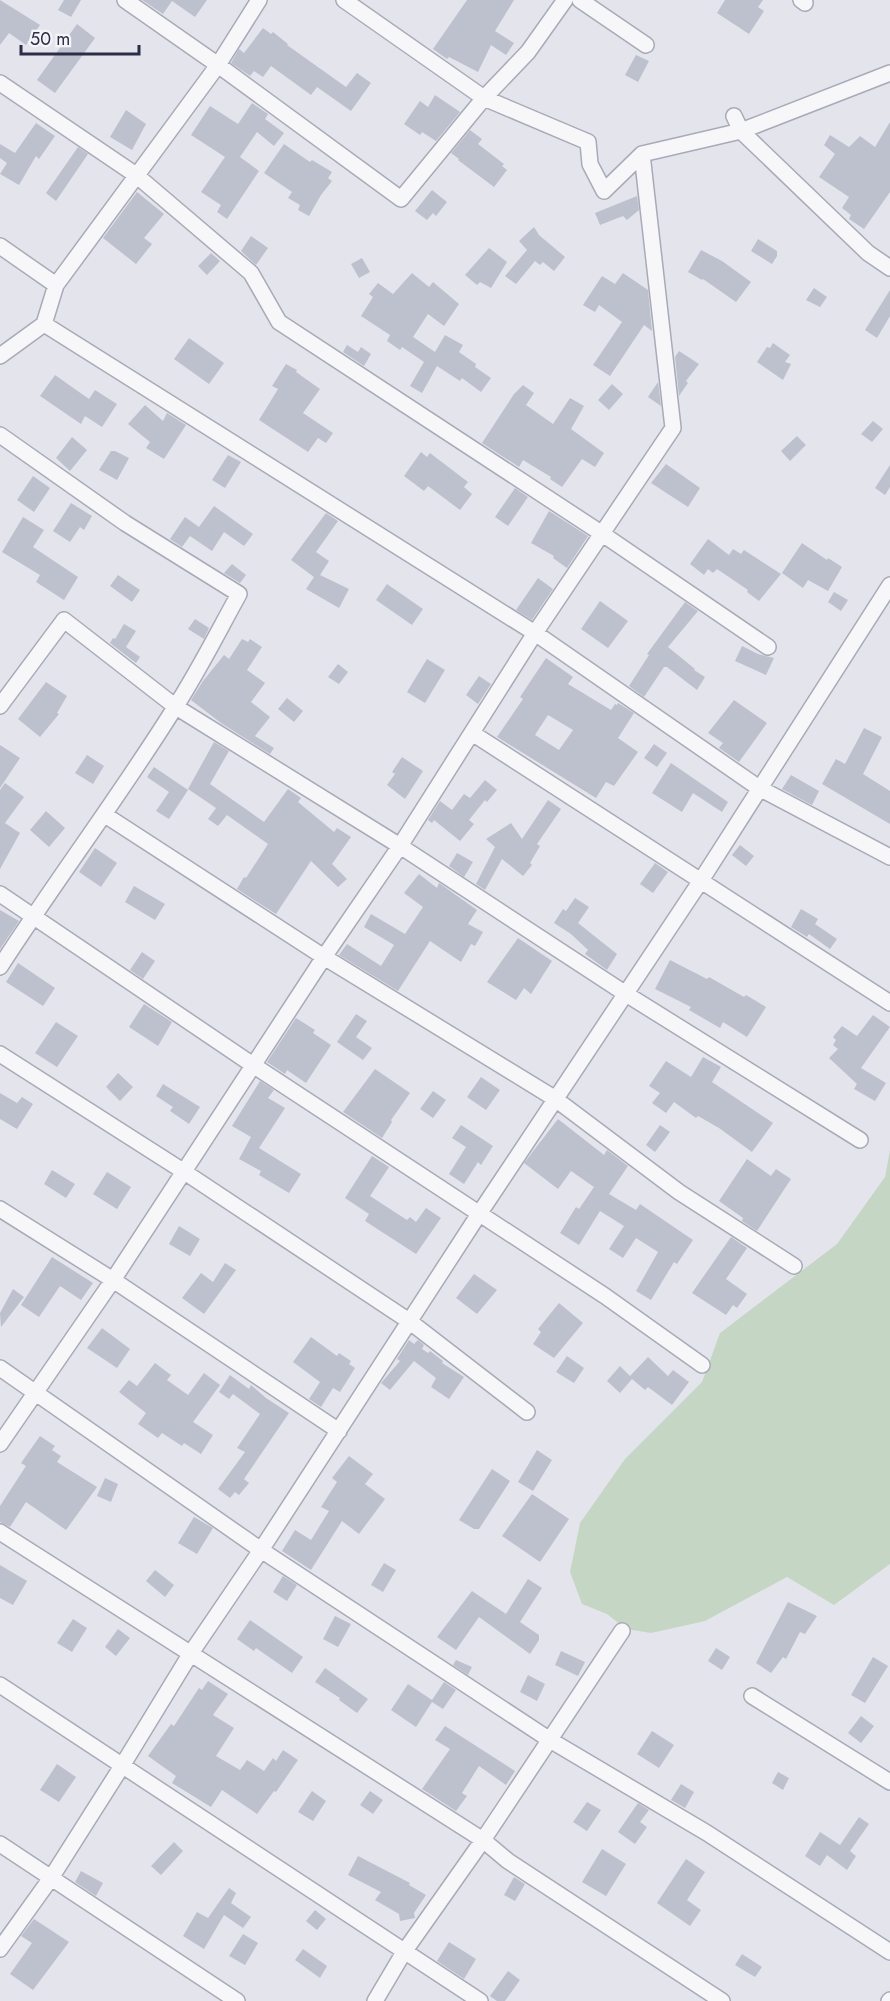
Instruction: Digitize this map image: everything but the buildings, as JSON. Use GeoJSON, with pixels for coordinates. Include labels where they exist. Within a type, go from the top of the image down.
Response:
{"type":"FeatureCollection","features":[{"type":"Feature","properties":{"kind":"street"},"geometry":{"type":"LineString","coordinates":[[125,0],[401,199],[484,98],[528,52],[565,0]]}},
{"type":"Feature","properties":{"kind":"street"},"geometry":{"type":"LineString","coordinates":[[0,356],[45,324],[56,285],[218,65],[259,0]]}},
{"type":"Feature","properties":{"kind":"street"},"geometry":{"type":"LineString","coordinates":[[344,0],[484,98],[588,142],[590,164],[604,191],[642,154],[741,131],[890,73]]}},
{"type":"Feature","properties":{"kind":"street"},"geometry":{"type":"LineString","coordinates":[[580,0],[646,45]]}},
{"type":"Feature","properties":{"kind":"street"},"geometry":{"type":"LineString","coordinates":[[0,83],[136,175],[251,273],[279,321],[601,533],[768,647]]}},
{"type":"Feature","properties":{"kind":"street"},"geometry":{"type":"LineString","coordinates":[[734,116],[741,131],[868,253],[890,268]]}},
{"type":"Feature","properties":{"kind":"street"},"geometry":{"type":"LineString","coordinates":[[0,1444],[113,1280],[324,957],[400,846],[535,633],[673,429],[642,154]]}},
{"type":"Feature","properties":{"kind":"street"},"geometry":{"type":"LineString","coordinates":[[0,246],[56,285]]}},
{"type":"Feature","properties":{"kind":"street"},"geometry":{"type":"LineString","coordinates":[[45,324],[535,633],[759,788],[890,857]]}},
{"type":"Feature","properties":{"kind":"street"},"geometry":{"type":"LineString","coordinates":[[0,435],[125,523],[239,594],[176,707],[105,815],[33,915],[0,967]]}},
{"type":"Feature","properties":{"kind":"street"},"geometry":{"type":"LineString","coordinates":[[0,1949],[51,1878],[123,1766],[191,1653],[339,1431],[554,1098],[700,882],[890,585]]}},
{"type":"Feature","properties":{"kind":"street"},"geometry":{"type":"LineString","coordinates":[[0,706],[64,620],[176,707],[400,846],[626,994],[860,1140]]}},
{"type":"Feature","properties":{"kind":"street"},"geometry":{"type":"LineString","coordinates":[[472,733],[890,1004]]}},
{"type":"Feature","properties":{"kind":"street"},"geometry":{"type":"LineString","coordinates":[[105,815],[324,957],[554,1098],[679,1192],[794,1266]]}},
{"type":"Feature","properties":{"kind":"street"},"geometry":{"type":"LineString","coordinates":[[0,894],[253,1065],[605,1296],[702,1365]]}},
{"type":"Feature","properties":{"kind":"street"},"geometry":{"type":"LineString","coordinates":[[0,1054],[183,1171],[409,1321],[527,1412]]}},
{"type":"Feature","properties":{"kind":"street"},"geometry":{"type":"LineString","coordinates":[[0,1209],[113,1280],[339,1431]]}},
{"type":"Feature","properties":{"kind":"street"},"geometry":{"type":"LineString","coordinates":[[0,1368],[261,1550],[550,1740],[707,1833],[890,1952]]}},
{"type":"Feature","properties":{"kind":"street"},"geometry":{"type":"LineString","coordinates":[[0,1532],[483,1840],[508,1861],[722,2001]]}},
{"type":"Feature","properties":{"kind":"street"},"geometry":{"type":"LineString","coordinates":[[375,2001],[404,1952],[483,1840],[622,1631]]}},
{"type":"Feature","properties":{"kind":"street"},"geometry":{"type":"LineString","coordinates":[[0,1685],[480,2001]]}},
{"type":"Feature","properties":{"kind":"street"},"geometry":{"type":"LineString","coordinates":[[752,1696],[890,1782]]}},
{"type":"Feature","properties":{"kind":"street"},"geometry":{"type":"LineString","coordinates":[[0,1844],[237,2001]]}},
{"type":"Feature","properties":{"kind":"green space"},"geometry":{"type":"Polygon","coordinates":[[[890,1150],[890,1564],[834,1605],[787,1577],[705,1621],[651,1633],[626,1629],[607,1614],[582,1604],[570,1572],[580,1523],[625,1459],[702,1382],[720,1333],[837,1244],[885,1177],[890,1150]]]}}]}
